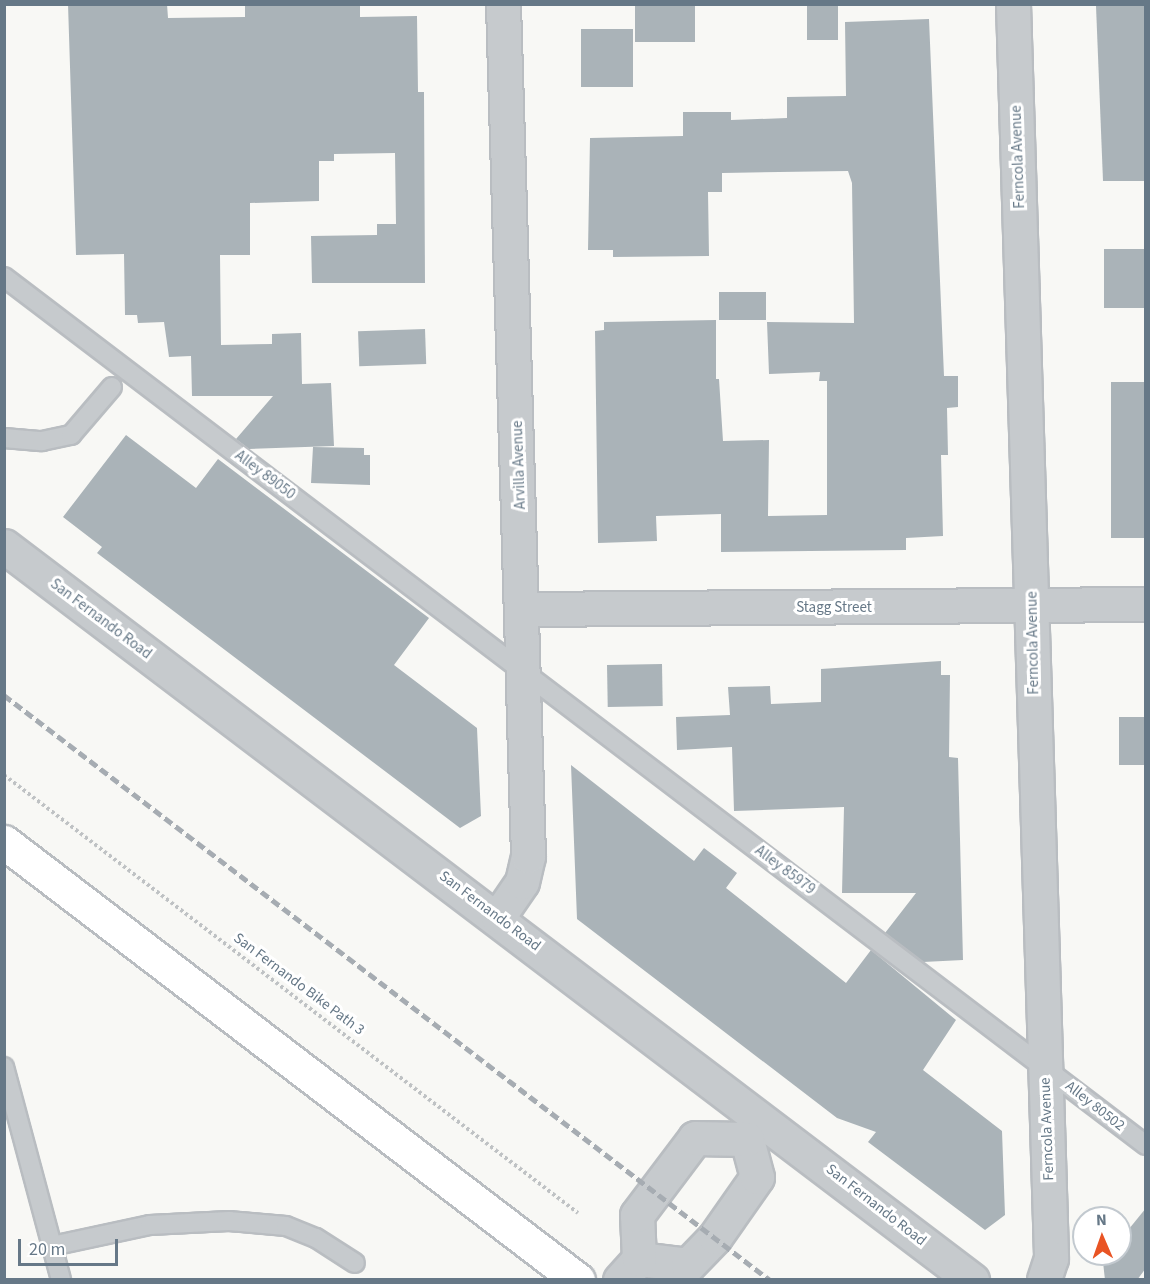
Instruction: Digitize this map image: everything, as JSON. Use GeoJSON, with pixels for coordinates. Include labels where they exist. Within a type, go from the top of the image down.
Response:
{"type":"FeatureCollection","features":[{"type":"Feature","properties":{"kind":"main road"},"geometry":{"type":"LineString","coordinates":[[4,842],[578,1280]]}},
{"type":"Feature","properties":{"kind":"street","name":"Arvilla Avenue"},"geometry":{"type":"LineString","coordinates":[[498,918],[522,882],[528,856],[524,609],[503,4]]}},
{"type":"Feature","properties":{"kind":"street","name":"Ferncola Avenue"},"geometry":{"type":"LineString","coordinates":[[1013,4],[1051,1258],[1044,1280]]}},
{"type":"Feature","properties":{"kind":"street","name":"San Fernando Road"},"geometry":{"type":"LineString","coordinates":[[4,546],[498,918],[755,1128],[972,1280]]}},
{"type":"Feature","properties":{"kind":"street","name":"Stagg Street"},"geometry":{"type":"LineString","coordinates":[[524,609],[1033,607],[1146,604]]}},
{"type":"Feature","properties":{"kind":"street"},"geometry":{"type":"LineString","coordinates":[[755,1128],[757,1177],[715,1237],[688,1265],[630,1269],[637,1215],[695,1138],[755,1128]]}},
{"type":"Feature","properties":{"kind":"lane","name":"Alley 89050"},"geometry":{"type":"LineString","coordinates":[[4,277],[525,673]]}},
{"type":"Feature","properties":{"kind":"lane"},"geometry":{"type":"LineString","coordinates":[[4,438],[42,441],[71,435],[112,387]]}},
{"type":"Feature","properties":{"kind":"lane","name":"Alley 85979"},"geometry":{"type":"LineString","coordinates":[[525,673],[1045,1067]]}},
{"type":"Feature","properties":{"kind":"lane"},"geometry":{"type":"LineString","coordinates":[[4,1067],[61,1280]]}},
{"type":"Feature","properties":{"kind":"lane","name":"Alley 80502"},"geometry":{"type":"LineString","coordinates":[[1045,1067],[1146,1145]]}},
{"type":"Feature","properties":{"kind":"lane"},"geometry":{"type":"LineString","coordinates":[[52,1246],[141,1227],[229,1221],[285,1226],[316,1238],[355,1263]]}},
{"type":"Feature","properties":{"kind":"path","name":"San Fernando Bike Path 3"},"geometry":{"type":"LineString","coordinates":[[4,775],[578,1213]]}},
{"type":"Feature","properties":{"kind":"building"},"geometry":{"type":"Polygon","coordinates":[[[68,4],[167,4],[168,18],[245,17],[245,4],[360,4],[360,17],[417,16],[418,92],[424,92],[425,283],[312,283],[311,236],[377,235],[377,224],[396,224],[395,153],[334,154],[334,161],[319,161],[319,201],[250,203],[250,255],[220,255],[221,345],[272,344],[272,334],[301,333],[302,384],[331,383],[334,446],[249,449],[236,439],[273,396],[192,396],[191,356],[169,357],[164,322],[138,323],[137,315],[125,315],[124,254],[76,255],[68,4]]]}},
{"type":"Feature","properties":{"kind":"building"},"geometry":{"type":"Polygon","coordinates":[[[635,4],[695,4],[695,42],[635,42],[635,4]]]}},
{"type":"Feature","properties":{"kind":"building"},"geometry":{"type":"Polygon","coordinates":[[[807,4],[838,4],[838,40],[807,40],[807,4]]]}},
{"type":"Feature","properties":{"kind":"building"},"geometry":{"type":"Polygon","coordinates":[[[1146,5],[1146,181],[1103,181],[1096,6],[1146,5]]]}},
{"type":"Feature","properties":{"kind":"building"},"geometry":{"type":"Polygon","coordinates":[[[929,19],[944,376],[958,376],[958,407],[947,408],[948,455],[941,455],[943,536],[906,538],[906,550],[721,552],[721,514],[656,516],[657,541],[598,543],[595,331],[604,330],[604,322],[716,320],[716,379],[719,379],[723,441],[769,440],[768,516],[827,515],[827,381],[819,381],[820,372],[769,374],[767,322],[854,323],[852,183],[848,171],[722,173],[722,192],[708,192],[709,256],[613,257],[613,250],[588,250],[590,138],[683,136],[683,112],[731,112],[731,120],[787,118],[787,97],[846,96],[845,22],[929,19]]]}},
{"type":"Feature","properties":{"kind":"building"},"geometry":{"type":"Polygon","coordinates":[[[581,29],[633,29],[633,87],[581,87],[581,29]]]}},
{"type":"Feature","properties":{"kind":"building"},"geometry":{"type":"Polygon","coordinates":[[[1104,249],[1146,249],[1146,308],[1104,308],[1104,249]]]}},
{"type":"Feature","properties":{"kind":"building"},"geometry":{"type":"Polygon","coordinates":[[[719,292],[766,292],[766,320],[719,320],[719,292]]]}},
{"type":"Feature","properties":{"kind":"building"},"geometry":{"type":"Polygon","coordinates":[[[425,329],[426,364],[359,366],[358,331],[425,329]]]}},
{"type":"Feature","properties":{"kind":"building"},"geometry":{"type":"Polygon","coordinates":[[[1111,382],[1146,382],[1146,538],[1111,538],[1111,382]]]}},
{"type":"Feature","properties":{"kind":"building"},"geometry":{"type":"Polygon","coordinates":[[[126,435],[196,488],[218,459],[429,618],[394,665],[477,728],[481,816],[460,828],[97,553],[102,547],[63,517],[126,435]]]}},
{"type":"Feature","properties":{"kind":"building"},"geometry":{"type":"Polygon","coordinates":[[[313,447],[364,448],[364,455],[370,455],[370,485],[311,483],[313,447]]]}},
{"type":"Feature","properties":{"kind":"building"},"geometry":{"type":"Polygon","coordinates":[[[941,661],[941,675],[950,675],[949,757],[958,758],[963,960],[923,962],[885,933],[916,893],[842,893],[844,807],[734,811],[732,747],[677,750],[676,717],[730,715],[728,687],[770,686],[771,704],[821,702],[821,669],[941,661]]]}},
{"type":"Feature","properties":{"kind":"building"},"geometry":{"type":"Polygon","coordinates":[[[662,664],[663,706],[608,707],[607,665],[662,664]]]}},
{"type":"Feature","properties":{"kind":"building"},"geometry":{"type":"Polygon","coordinates":[[[1119,717],[1146,717],[1146,765],[1119,765],[1119,717]]]}},
{"type":"Feature","properties":{"kind":"building"},"geometry":{"type":"Polygon","coordinates":[[[571,765],[694,861],[704,848],[737,873],[726,888],[846,983],[871,950],[956,1020],[923,1070],[1002,1131],[1005,1215],[985,1230],[868,1142],[876,1132],[837,1118],[577,919],[571,765]]]}},
{"type":"Feature","properties":{"kind":"building"},"geometry":{"type":"Polygon","coordinates":[[[1146,1208],[1146,1268],[1137,1280],[1105,1280],[1103,1266],[1132,1266],[1132,1225],[1146,1208]]]}},
{"type":"Feature","properties":{"kind":"railway"},"geometry":{"type":"LineString","coordinates":[[4,695],[770,1280]]}}]}
